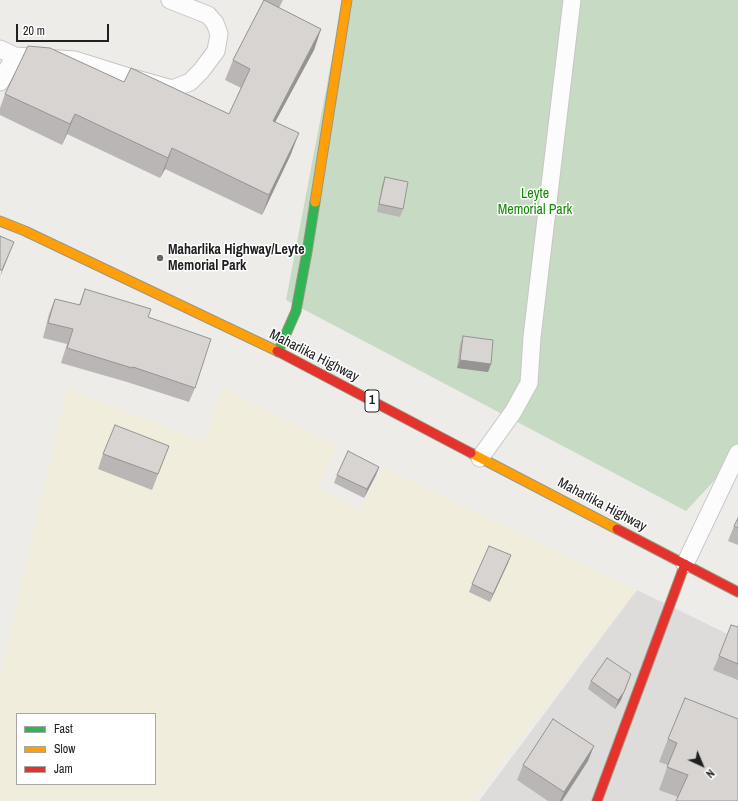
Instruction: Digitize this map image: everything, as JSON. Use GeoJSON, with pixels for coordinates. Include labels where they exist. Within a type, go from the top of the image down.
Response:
{"type":"FeatureCollection","features":[{"type":"Feature","properties":{"kind":"main road"},"geometry":{"type":"LineString","coordinates":[[278,352],[296,311],[310,236],[347,0]]}},
{"type":"Feature","properties":{"kind":"main road","name":"Maharlika Highway"},"geometry":{"type":"LineString","coordinates":[[0,221],[25,231],[278,352],[738,592]]}},
{"type":"Feature","properties":{"kind":"main road"},"geometry":{"type":"LineString","coordinates":[[597,801],[685,564]]}},
{"type":"Feature","properties":{"kind":"lane"},"geometry":{"type":"LineString","coordinates":[[0,82],[8,52],[76,60],[172,89],[190,82],[201,71],[216,51],[219,34],[215,24],[208,15],[170,0]]}},
{"type":"Feature","properties":{"kind":"lane"},"geometry":{"type":"LineString","coordinates":[[480,458],[513,412],[529,383],[532,338],[572,0]]}},
{"type":"Feature","properties":{"kind":"lane"},"geometry":{"type":"LineString","coordinates":[[685,564],[738,453]]}},
{"type":"Feature","properties":{"kind":"shaded area"},"geometry":{"type":"Polygon","coordinates":[[[223,388],[337,446],[317,488],[360,510],[384,468],[637,590],[472,801],[0,801],[0,676],[67,389],[205,442],[223,388]]]}},
{"type":"Feature","properties":{"kind":"shaded area"},"geometry":{"type":"Polygon","coordinates":[[[637,590],[738,639],[738,801],[479,801],[637,590]]]}},
{"type":"Feature","properties":{"kind":"green space","name":"Leyte Memorial Park"},"geometry":{"type":"Polygon","coordinates":[[[343,0],[738,0],[738,455],[686,511],[286,300],[343,0]]]}},
{"type":"Feature","properties":{"kind":"building"},"geometry":{"type":"Polygon","coordinates":[[[264,0],[321,29],[273,121],[299,133],[269,195],[172,148],[168,158],[75,114],[70,124],[5,94],[28,46],[50,48],[124,82],[131,68],[229,114],[250,69],[233,60],[264,0]]]}},
{"type":"Feature","properties":{"kind":"building"},"geometry":{"type":"Polygon","coordinates":[[[385,177],[408,182],[403,209],[379,204],[385,177]]]}},
{"type":"Feature","properties":{"kind":"building"},"geometry":{"type":"Polygon","coordinates":[[[0,236],[14,242],[2,270],[0,270],[0,236]]]}},
{"type":"Feature","properties":{"kind":"building"},"geometry":{"type":"Polygon","coordinates":[[[85,289],[151,309],[148,317],[211,339],[195,388],[133,367],[132,368],[67,348],[73,329],[48,323],[55,299],[80,305],[85,289]]]}},
{"type":"Feature","properties":{"kind":"building"},"geometry":{"type":"Polygon","coordinates":[[[463,336],[493,340],[491,364],[460,360],[463,336]]]}},
{"type":"Feature","properties":{"kind":"building"},"geometry":{"type":"Polygon","coordinates":[[[115,425],[169,446],[158,474],[103,454],[115,425]]]}},
{"type":"Feature","properties":{"kind":"building"},"geometry":{"type":"Polygon","coordinates":[[[348,451],[379,467],[367,489],[337,475],[348,451]]]}},
{"type":"Feature","properties":{"kind":"building"},"geometry":{"type":"Polygon","coordinates":[[[738,518],[738,528],[734,526],[738,518]]]}},
{"type":"Feature","properties":{"kind":"building"},"geometry":{"type":"Polygon","coordinates":[[[489,546],[511,555],[493,594],[472,584],[489,546]]]}},
{"type":"Feature","properties":{"kind":"building"},"geometry":{"type":"Polygon","coordinates":[[[731,625],[738,627],[738,664],[719,656],[731,625]]]}},
{"type":"Feature","properties":{"kind":"building"},"geometry":{"type":"Polygon","coordinates":[[[607,658],[631,674],[624,692],[618,700],[591,681],[607,658]]]}},
{"type":"Feature","properties":{"kind":"building"},"geometry":{"type":"Polygon","coordinates":[[[685,698],[738,719],[738,801],[676,801],[688,775],[667,767],[677,743],[668,739],[685,698]]]}},
{"type":"Feature","properties":{"kind":"building"},"geometry":{"type":"Polygon","coordinates":[[[553,719],[594,746],[564,792],[523,765],[553,719]]]}},
{"type":"Feature","properties":{"kind":"traffic: fast"},"geometry":{"type":"LineString","coordinates":[[278,352],[296,311],[315,202]]}},
{"type":"Feature","properties":{"kind":"traffic: slow"},"geometry":{"type":"LineString","coordinates":[[315,202],[347,0]]}},
{"type":"Feature","properties":{"kind":"traffic: slow"},"geometry":{"type":"LineString","coordinates":[[0,221],[25,231],[277,351]]}},
{"type":"Feature","properties":{"kind":"traffic: slow"},"geometry":{"type":"LineString","coordinates":[[471,453],[617,529]]}},
{"type":"Feature","properties":{"kind":"traffic: jam"},"geometry":{"type":"LineString","coordinates":[[277,351],[471,453]]}},
{"type":"Feature","properties":{"kind":"traffic: jam"},"geometry":{"type":"LineString","coordinates":[[617,529],[738,592]]}},
{"type":"Feature","properties":{"kind":"traffic: jam"},"geometry":{"type":"LineString","coordinates":[[597,801],[685,564]]}},
{"type":"Feature","properties":{"kind":"place","name":"Maharlika Highway/Leyte Memorial Park"},"geometry":{"type":"Point","coordinates":[160,258]}}]}
